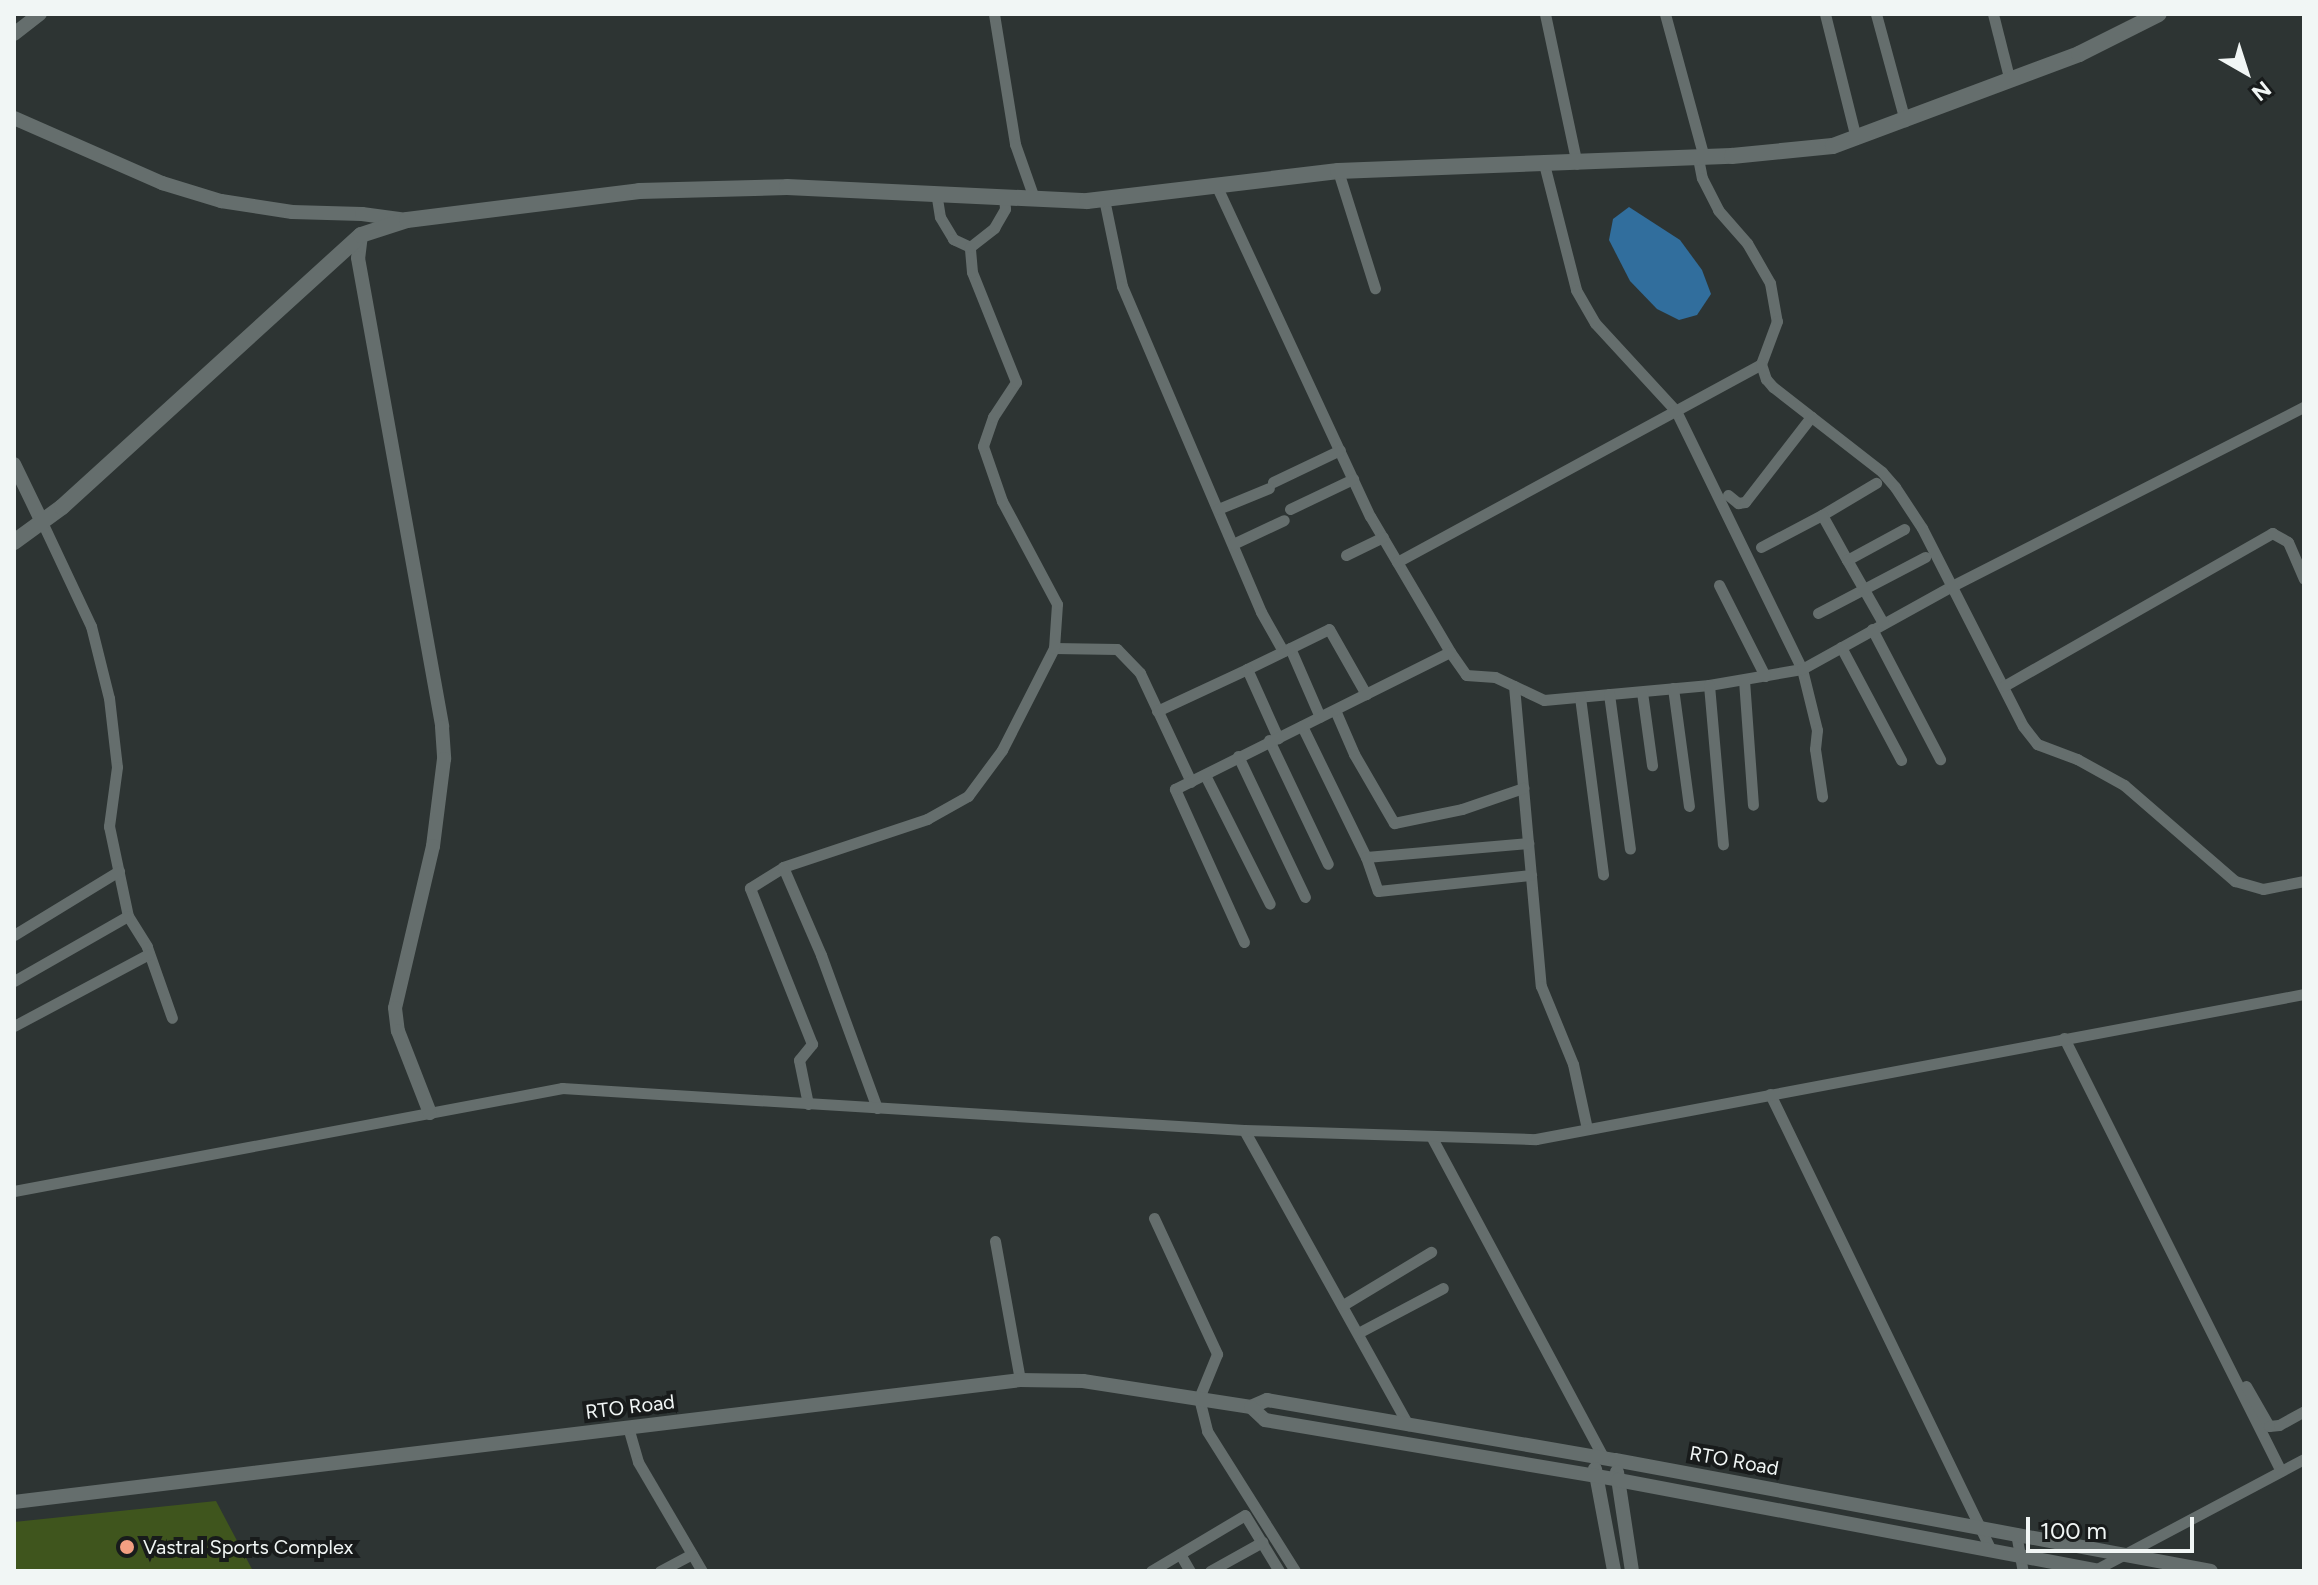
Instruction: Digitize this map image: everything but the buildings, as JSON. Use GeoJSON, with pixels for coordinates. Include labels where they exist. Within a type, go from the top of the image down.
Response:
{"type":"FeatureCollection","features":[{"type":"Feature","properties":{"kind":"main road"},"geometry":{"type":"LineString","coordinates":[[14,542],[42,522],[361,235],[407,220],[639,191],[787,187],[1104,199],[1338,171],[1701,158],[1833,146],[2079,54],[2134,20],[2159,14]]}},
{"type":"Feature","properties":{"kind":"street"},"geometry":{"type":"LineString","coordinates":[[14,34],[40,14]]}},
{"type":"Feature","properties":{"kind":"street"},"geometry":{"type":"LineString","coordinates":[[994,14],[1015,144],[1034,198]]}},
{"type":"Feature","properties":{"kind":"street"},"geometry":{"type":"LineString","coordinates":[[1545,14],[1577,164]]}},
{"type":"Feature","properties":{"kind":"street"},"geometry":{"type":"LineString","coordinates":[[1397,562],[1761,364],[1777,321],[1770,283],[1747,243],[1718,210],[1702,178],[1701,158],[1665,14]]}},
{"type":"Feature","properties":{"kind":"street"},"geometry":{"type":"LineString","coordinates":[[1825,14],[1856,138]]}},
{"type":"Feature","properties":{"kind":"street"},"geometry":{"type":"LineString","coordinates":[[1876,14],[1905,121]]}},
{"type":"Feature","properties":{"kind":"street"},"geometry":{"type":"LineString","coordinates":[[1993,14],[2010,81]]}},
{"type":"Feature","properties":{"kind":"street"},"geometry":{"type":"LineString","coordinates":[[14,118],[162,183],[221,201],[292,212],[362,214],[407,220]]}},
{"type":"Feature","properties":{"kind":"street"},"geometry":{"type":"LineString","coordinates":[[1544,164],[1576,290],[1595,323],[1676,411],[1802,669],[1817,730],[1815,749],[1822,796]]}},
{"type":"Feature","properties":{"kind":"street"},"geometry":{"type":"LineString","coordinates":[[1338,171],[1375,288]]}},
{"type":"Feature","properties":{"kind":"street"},"geometry":{"type":"LineString","coordinates":[[1217,187],[1353,479],[1450,652],[1466,675],[1495,677],[1544,700],[1709,685],[1802,669],[1952,586],[2304,407]]}},
{"type":"Feature","properties":{"kind":"street"},"geometry":{"type":"LineString","coordinates":[[936,192],[940,217],[953,239],[970,247]]}},
{"type":"Feature","properties":{"kind":"street"},"geometry":{"type":"LineString","coordinates":[[970,247],[994,228],[1005,209],[1004,196]]}},
{"type":"Feature","properties":{"kind":"street"},"geometry":{"type":"LineString","coordinates":[[1104,199],[1122,286],[1261,612],[1286,650],[1320,717]]}},
{"type":"Feature","properties":{"kind":"street"},"geometry":{"type":"LineString","coordinates":[[361,235],[358,258],[442,727],[444,759],[433,846],[395,1008],[398,1031],[430,1113]]}},
{"type":"Feature","properties":{"kind":"street"},"geometry":{"type":"LineString","coordinates":[[808,1104],[799,1060],[812,1044],[750,888],[783,867],[927,819],[968,796],[1002,750],[1054,648],[1057,604],[1002,501],[983,446],[993,417],[1016,382],[972,272],[970,247]]}},
{"type":"Feature","properties":{"kind":"street"},"geometry":{"type":"LineString","coordinates":[[1761,364],[1773,387],[1882,472],[1895,487],[2037,744],[2077,759],[2124,785],[2235,881],[2263,889],[2304,881]]}},
{"type":"Feature","properties":{"kind":"street"},"geometry":{"type":"LineString","coordinates":[[1728,495],[1738,503],[1745,502],[1811,417]]}},
{"type":"Feature","properties":{"kind":"street"},"geometry":{"type":"LineString","coordinates":[[1218,509],[1340,450]]}},
{"type":"Feature","properties":{"kind":"street"},"geometry":{"type":"LineString","coordinates":[[14,464],[91,626],[109,698],[117,767],[109,826],[128,916],[149,954],[172,1018]]}},
{"type":"Feature","properties":{"kind":"street"},"geometry":{"type":"LineString","coordinates":[[1233,544],[1353,479]]}},
{"type":"Feature","properties":{"kind":"street"},"geometry":{"type":"LineString","coordinates":[[1761,547],[1876,483]]}},
{"type":"Feature","properties":{"kind":"street"},"geometry":{"type":"LineString","coordinates":[[1822,515],[1863,589],[1877,626],[1940,759]]}},
{"type":"Feature","properties":{"kind":"street"},"geometry":{"type":"LineString","coordinates":[[1847,560],[1904,529]]}},
{"type":"Feature","properties":{"kind":"street"},"geometry":{"type":"LineString","coordinates":[[2004,686],[2272,533],[2288,542],[2304,579]]}},
{"type":"Feature","properties":{"kind":"street"},"geometry":{"type":"LineString","coordinates":[[1346,555],[1383,537]]}},
{"type":"Feature","properties":{"kind":"street"},"geometry":{"type":"LineString","coordinates":[[1818,613],[1925,557]]}},
{"type":"Feature","properties":{"kind":"street"},"geometry":{"type":"LineString","coordinates":[[1719,585],[1765,676]]}},
{"type":"Feature","properties":{"kind":"street"},"geometry":{"type":"LineString","coordinates":[[1157,711],[1329,629],[1366,694]]}},
{"type":"Feature","properties":{"kind":"street"},"geometry":{"type":"LineString","coordinates":[[1841,647],[1901,760]]}},
{"type":"Feature","properties":{"kind":"street"},"geometry":{"type":"LineString","coordinates":[[1054,648],[1117,649],[1140,673],[1191,782]]}},
{"type":"Feature","properties":{"kind":"street"},"geometry":{"type":"LineString","coordinates":[[1244,942],[1175,789],[1450,652]]}},
{"type":"Feature","properties":{"kind":"street"},"geometry":{"type":"LineString","coordinates":[[1247,669],[1328,864]]}},
{"type":"Feature","properties":{"kind":"street"},"geometry":{"type":"LineString","coordinates":[[1744,680],[1753,805]]}},
{"type":"Feature","properties":{"kind":"street"},"geometry":{"type":"LineString","coordinates":[[1709,685],[1723,844]]}},
{"type":"Feature","properties":{"kind":"street"},"geometry":{"type":"LineString","coordinates":[[1514,686],[1541,986],[1573,1064],[1587,1129]]}},
{"type":"Feature","properties":{"kind":"street"},"geometry":{"type":"LineString","coordinates":[[1673,688],[1689,806]]}},
{"type":"Feature","properties":{"kind":"street"},"geometry":{"type":"LineString","coordinates":[[1642,692],[1652,765]]}},
{"type":"Feature","properties":{"kind":"street"},"geometry":{"type":"LineString","coordinates":[[1609,694],[1630,849]]}},
{"type":"Feature","properties":{"kind":"street"},"geometry":{"type":"LineString","coordinates":[[1580,697],[1603,875]]}},
{"type":"Feature","properties":{"kind":"street"},"geometry":{"type":"LineString","coordinates":[[1335,710],[1354,754],[1394,823],[1462,809],[1523,788]]}},
{"type":"Feature","properties":{"kind":"street"},"geometry":{"type":"LineString","coordinates":[[1302,726],[1366,857],[1378,891],[1531,875]]}},
{"type":"Feature","properties":{"kind":"street"},"geometry":{"type":"LineString","coordinates":[[1238,756],[1305,897]]}},
{"type":"Feature","properties":{"kind":"street"},"geometry":{"type":"LineString","coordinates":[[1205,775],[1270,904]]}},
{"type":"Feature","properties":{"kind":"street"},"geometry":{"type":"LineString","coordinates":[[1366,857],[1528,843]]}},
{"type":"Feature","properties":{"kind":"street"},"geometry":{"type":"LineString","coordinates":[[783,867],[821,955],[877,1108]]}},
{"type":"Feature","properties":{"kind":"street"},"geometry":{"type":"LineString","coordinates":[[14,935],[119,871]]}},
{"type":"Feature","properties":{"kind":"street"},"geometry":{"type":"LineString","coordinates":[[14,981],[128,916]]}},
{"type":"Feature","properties":{"kind":"street"},"geometry":{"type":"LineString","coordinates":[[14,1026],[149,954]]}},
{"type":"Feature","properties":{"kind":"street"},"geometry":{"type":"LineString","coordinates":[[14,1191],[562,1088],[1244,1130],[1536,1139],[2304,994]]}},
{"type":"Feature","properties":{"kind":"street"},"geometry":{"type":"LineString","coordinates":[[2064,1038],[2281,1471]]}},
{"type":"Feature","properties":{"kind":"street"},"geometry":{"type":"LineString","coordinates":[[1770,1094],[1990,1548]]}},
{"type":"Feature","properties":{"kind":"street"},"geometry":{"type":"LineString","coordinates":[[1244,1130],[1408,1425]]}},
{"type":"Feature","properties":{"kind":"street"},"geometry":{"type":"LineString","coordinates":[[1431,1136],[1618,1480],[1632,1571]]}},
{"type":"Feature","properties":{"kind":"street"},"geometry":{"type":"LineString","coordinates":[[1154,1218],[1217,1354],[1199,1398],[1207,1431],[1295,1571]]}},
{"type":"Feature","properties":{"kind":"street"},"geometry":{"type":"LineString","coordinates":[[995,1241],[1020,1380]]}},
{"type":"Feature","properties":{"kind":"street"},"geometry":{"type":"LineString","coordinates":[[1343,1305],[1431,1252]]}},
{"type":"Feature","properties":{"kind":"street"},"geometry":{"type":"LineString","coordinates":[[1358,1333],[1443,1288]]}},
{"type":"Feature","properties":{"kind":"street","name":"RTO Road"},"geometry":{"type":"LineString","coordinates":[[14,1502],[1020,1380],[1083,1381],[1251,1407],[1265,1420],[1597,1476],[2098,1570]]}},
{"type":"Feature","properties":{"kind":"street"},"geometry":{"type":"LineString","coordinates":[[2246,1386],[2269,1426],[2279,1425],[2304,1411]]}},
{"type":"Feature","properties":{"kind":"street","name":"RTO Road"},"geometry":{"type":"LineString","coordinates":[[1251,1407],[1267,1400],[1980,1526],[2211,1571]]}},
{"type":"Feature","properties":{"kind":"street"},"geometry":{"type":"LineString","coordinates":[[628,1427],[638,1462],[702,1571]]}},
{"type":"Feature","properties":{"kind":"street"},"geometry":{"type":"LineString","coordinates":[[1489,1458],[1493,1440]]}},
{"type":"Feature","properties":{"kind":"street"},"geometry":{"type":"LineString","coordinates":[[1604,1458],[1597,1476],[1614,1571]]}},
{"type":"Feature","properties":{"kind":"street"},"geometry":{"type":"LineString","coordinates":[[2098,1570],[2304,1459]]}},
{"type":"Feature","properties":{"kind":"street"},"geometry":{"type":"LineString","coordinates":[[1151,1571],[1245,1515],[1278,1570]]}},
{"type":"Feature","properties":{"kind":"street"},"geometry":{"type":"LineString","coordinates":[[2016,1533],[2023,1571]]}},
{"type":"Feature","properties":{"kind":"street"},"geometry":{"type":"LineString","coordinates":[[1210,1571],[1262,1542]]}},
{"type":"Feature","properties":{"kind":"street"},"geometry":{"type":"LineString","coordinates":[[660,1571],[692,1554]]}},
{"type":"Feature","properties":{"kind":"street"},"geometry":{"type":"LineString","coordinates":[[1180,1554],[1190,1571]]}},
{"type":"Feature","properties":{"kind":"green space","name":"Vastral Sports Complex"},"geometry":{"type":"Polygon","coordinates":[[[216,1501],[253,1571],[14,1571],[14,1522],[216,1501]]]}},
{"type":"Feature","properties":{"kind":"water"},"geometry":{"type":"Polygon","coordinates":[[[1629,207],[1680,240],[1702,270],[1711,294],[1697,315],[1679,320],[1657,309],[1630,281],[1609,240],[1613,219],[1629,207]]]}},
{"type":"Feature","properties":{"kind":"place","name":"Vastral Sports Complex"},"geometry":{"type":"Point","coordinates":[127,1547]}}]}
